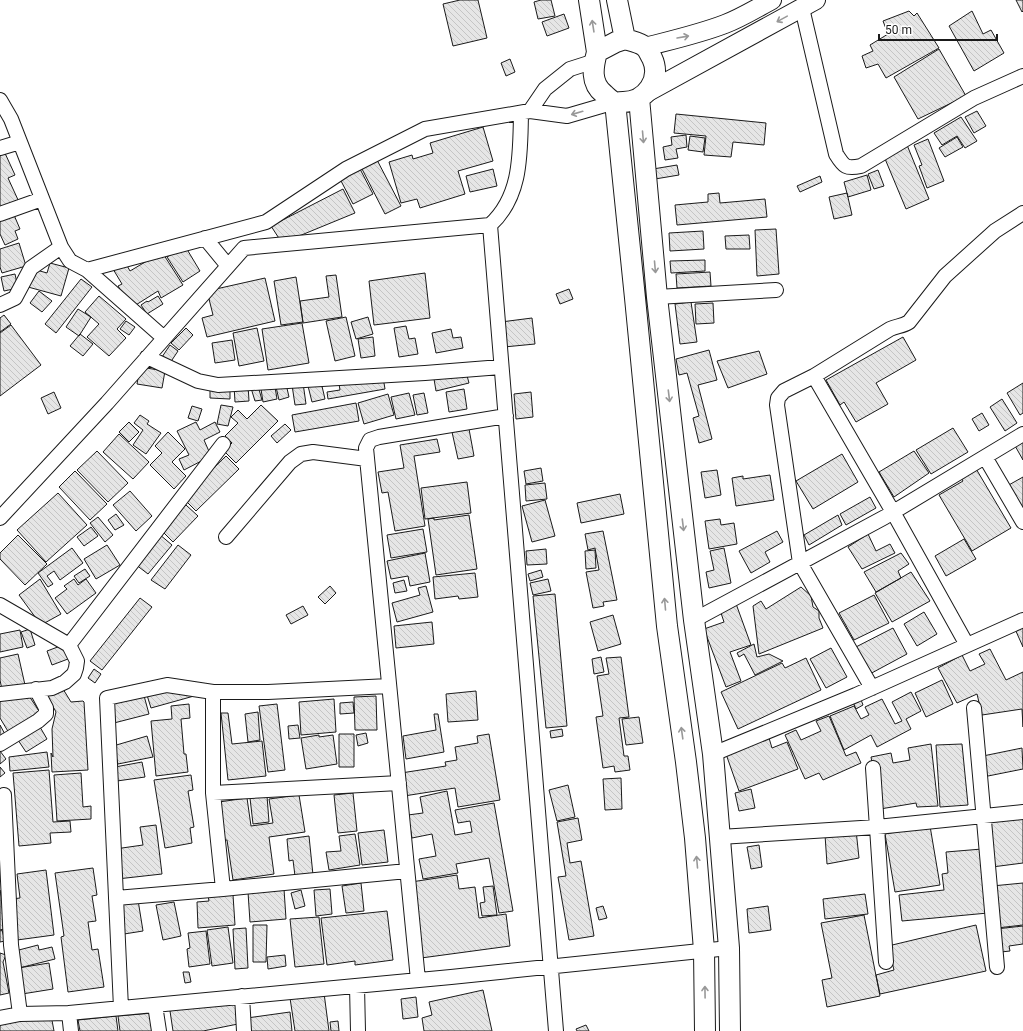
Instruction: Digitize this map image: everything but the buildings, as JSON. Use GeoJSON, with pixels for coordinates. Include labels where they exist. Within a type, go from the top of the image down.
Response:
{"type":"FeatureCollection","features":[{"type":"Feature","properties":{"kind":"main road"},"geometry":{"type":"LineString","coordinates":[[590,0],[596,56],[593,72],[595,82],[600,92],[615,102],[629,102],[644,95],[653,82],[656,72],[654,62],[645,47],[625,39],[616,42],[596,56]]}},
{"type":"Feature","properties":{"kind":"main road"},"geometry":{"type":"LineString","coordinates":[[618,0],[625,39]]}},
{"type":"Feature","properties":{"kind":"main road"},"geometry":{"type":"LineString","coordinates":[[644,95],[657,297],[694,620],[713,754],[729,948],[730,1031]]}},
{"type":"Feature","properties":{"kind":"main road"},"geometry":{"type":"LineString","coordinates":[[615,102],[667,626],[695,838],[704,950],[705,1031]]}},
{"type":"Feature","properties":{"kind":"street"},"geometry":{"type":"LineString","coordinates":[[645,47],[678,38],[692,36],[726,24],[772,0]]}},
{"type":"Feature","properties":{"kind":"street"},"geometry":{"type":"LineString","coordinates":[[644,95],[809,4],[836,154],[842,164],[850,168],[861,166],[974,98],[1023,76]]}},
{"type":"Feature","properties":{"kind":"street"},"geometry":{"type":"LineString","coordinates":[[244,248],[490,224],[498,218],[507,205],[513,191],[519,168],[526,112],[545,89],[570,69],[596,56]]}},
{"type":"Feature","properties":{"kind":"street"},"geometry":{"type":"LineString","coordinates":[[0,100],[11,119],[61,248],[70,261],[87,270],[164,338]]}},
{"type":"Feature","properties":{"kind":"street"},"geometry":{"type":"LineString","coordinates":[[0,518],[107,403],[266,222],[346,169],[425,129],[526,112],[567,116],[615,102]]}},
{"type":"Feature","properties":{"kind":"street"},"geometry":{"type":"LineString","coordinates":[[0,148],[20,142]]}},
{"type":"Feature","properties":{"kind":"street"},"geometry":{"type":"LineString","coordinates":[[0,214],[42,198]]}},
{"type":"Feature","properties":{"kind":"street"},"geometry":{"type":"LineString","coordinates":[[872,688],[800,563],[778,398],[784,391],[814,376],[890,330],[909,322],[944,276],[995,231],[1023,213]]}},
{"type":"Feature","properties":{"kind":"street"},"geometry":{"type":"LineString","coordinates":[[87,270],[266,222]]}},
{"type":"Feature","properties":{"kind":"street"},"geometry":{"type":"LineString","coordinates":[[490,224],[556,1031]]}},
{"type":"Feature","properties":{"kind":"street"},"geometry":{"type":"LineString","coordinates":[[205,238],[228,266]]}},
{"type":"Feature","properties":{"kind":"street"},"geometry":{"type":"LineString","coordinates":[[0,304],[15,298],[31,268],[61,248]]}},
{"type":"Feature","properties":{"kind":"street"},"geometry":{"type":"LineString","coordinates":[[657,297],[776,290]]}},
{"type":"Feature","properties":{"kind":"street"},"geometry":{"type":"LineString","coordinates":[[147,357],[198,381],[218,385],[425,373],[502,372]]}},
{"type":"Feature","properties":{"kind":"street"},"geometry":{"type":"LineString","coordinates":[[814,376],[893,512],[967,645]]}},
{"type":"Feature","properties":{"kind":"street"},"geometry":{"type":"LineString","coordinates":[[418,980],[366,448],[370,440],[379,436],[506,416]]}},
{"type":"Feature","properties":{"kind":"street"},"geometry":{"type":"LineString","coordinates":[[694,620],[893,512],[1023,434]]}},
{"type":"Feature","properties":{"kind":"street"},"geometry":{"type":"LineString","coordinates":[[69,645],[223,444]]}},
{"type":"Feature","properties":{"kind":"street"},"geometry":{"type":"LineString","coordinates":[[226,537],[290,462],[301,454],[313,452],[367,459]]}},
{"type":"Feature","properties":{"kind":"street"},"geometry":{"type":"LineString","coordinates":[[985,457],[1023,522]]}},
{"type":"Feature","properties":{"kind":"street"},"geometry":{"type":"LineString","coordinates":[[0,605],[69,645],[77,661],[74,674],[65,682],[52,688],[0,694]]}},
{"type":"Feature","properties":{"kind":"street"},"geometry":{"type":"LineString","coordinates":[[713,754],[872,688],[1023,620]]}},
{"type":"Feature","properties":{"kind":"street"},"geometry":{"type":"LineString","coordinates":[[120,1008],[107,698],[167,685],[213,692],[268,692],[389,686]]}},
{"type":"Feature","properties":{"kind":"street"},"geometry":{"type":"LineString","coordinates":[[0,744],[44,717],[46,714],[46,708],[36,689]]}},
{"type":"Feature","properties":{"kind":"street"},"geometry":{"type":"LineString","coordinates":[[213,692],[213,793],[224,890]]}},
{"type":"Feature","properties":{"kind":"street"},"geometry":{"type":"LineString","coordinates":[[974,708],[997,967]]}},
{"type":"Feature","properties":{"kind":"street"},"geometry":{"type":"LineString","coordinates":[[872,768],[886,962]]}},
{"type":"Feature","properties":{"kind":"street"},"geometry":{"type":"LineString","coordinates":[[213,793],[399,783]]}},
{"type":"Feature","properties":{"kind":"street"},"geometry":{"type":"LineString","coordinates":[[4,795],[11,946],[20,1014]]}},
{"type":"Feature","properties":{"kind":"street"},"geometry":{"type":"LineString","coordinates":[[720,837],[877,827],[1023,812]]}},
{"type":"Feature","properties":{"kind":"street"},"geometry":{"type":"LineString","coordinates":[[116,898],[224,890],[407,871]]}},
{"type":"Feature","properties":{"kind":"street"},"geometry":{"type":"LineString","coordinates":[[0,1018],[20,1014],[69,1013],[357,986],[729,948]]}},
{"type":"Feature","properties":{"kind":"street"},"geometry":{"type":"LineString","coordinates":[[357,986],[358,1031]]}},
{"type":"Feature","properties":{"kind":"street"},"geometry":{"type":"LineString","coordinates":[[242,996],[244,1031]]}},
{"type":"Feature","properties":{"kind":"street"},"geometry":{"type":"LineString","coordinates":[[155,1005],[159,1031]]}},
{"type":"Feature","properties":{"kind":"street"},"geometry":{"type":"LineString","coordinates":[[69,1013],[71,1031]]}}]}
